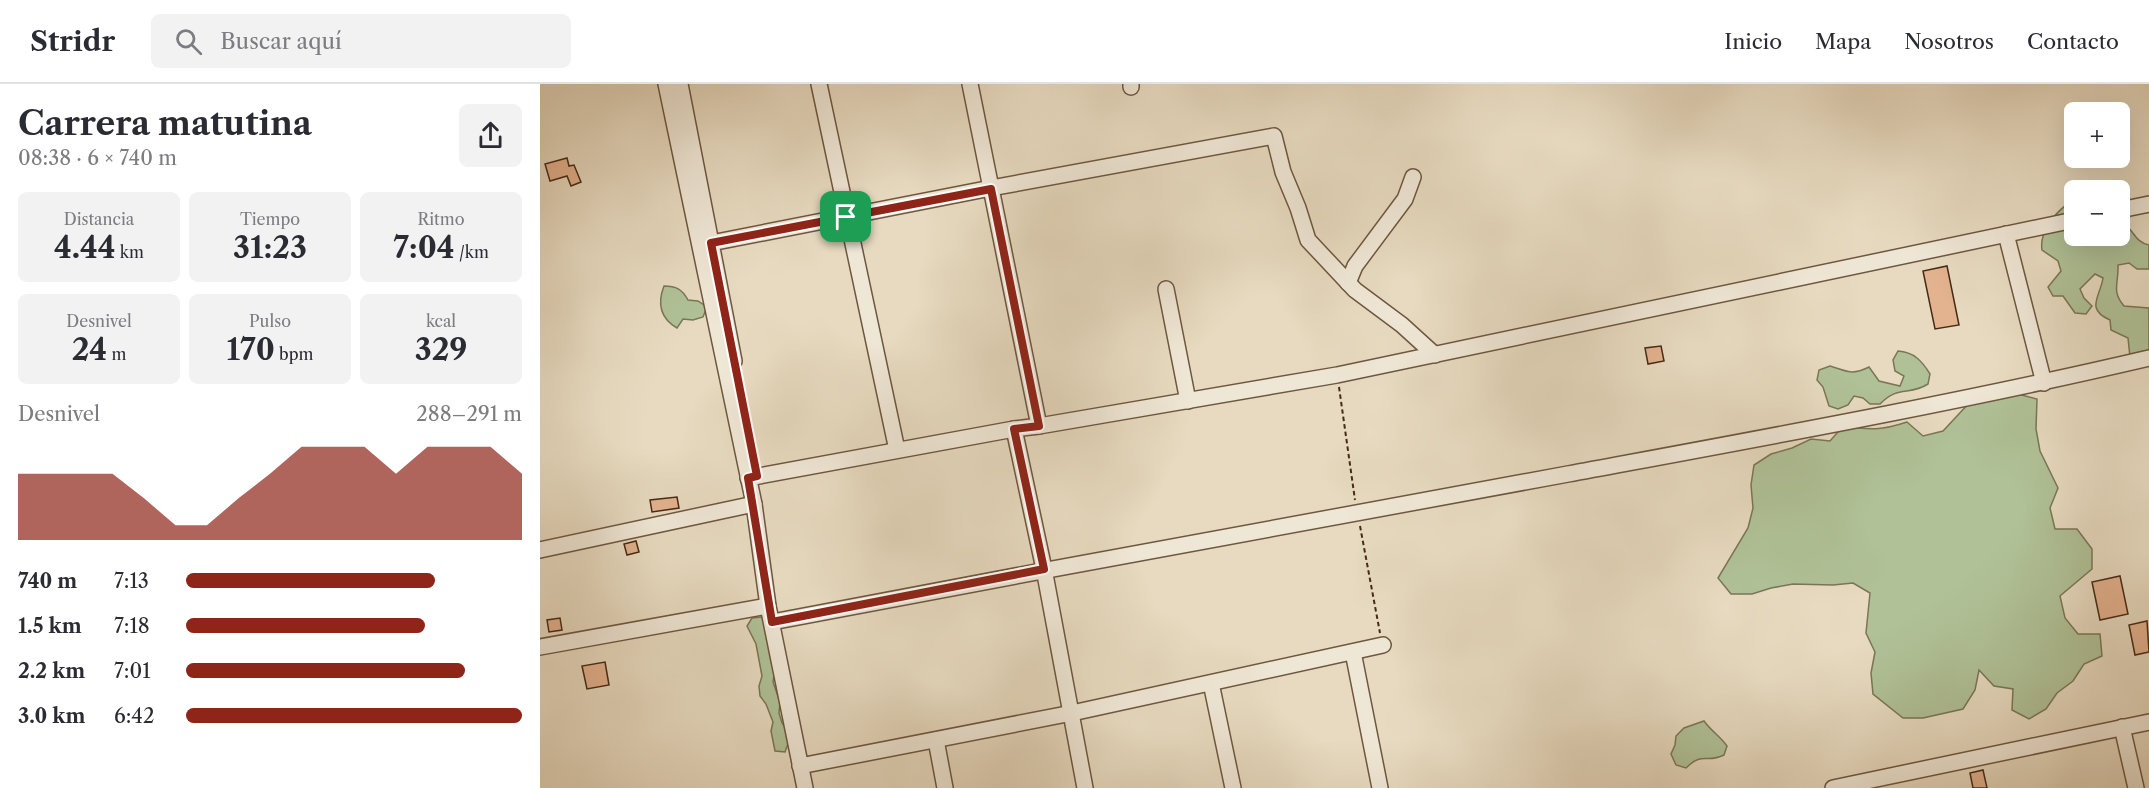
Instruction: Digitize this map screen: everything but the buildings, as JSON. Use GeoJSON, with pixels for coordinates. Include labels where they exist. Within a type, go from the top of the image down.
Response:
{"type":"FeatureCollection","features":[{"type":"Feature","properties":{"kind":"street"},"geometry":{"type":"LineString","coordinates":[[666,84],[753,477]]}},
{"type":"Feature","properties":{"kind":"street"},"geometry":{"type":"LineString","coordinates":[[680,84],[753,477],[754,504],[768,606],[805,788]]}},
{"type":"Feature","properties":{"kind":"street"},"geometry":{"type":"LineString","coordinates":[[819,84],[897,450]]}},
{"type":"Feature","properties":{"kind":"street"},"geometry":{"type":"LineString","coordinates":[[970,84],[1039,426]]}},
{"type":"Feature","properties":{"kind":"street"},"geometry":{"type":"LineString","coordinates":[[711,243],[1274,136],[1283,172],[1308,240],[1355,290],[1402,325],[1435,355]]}},
{"type":"Feature","properties":{"kind":"street"},"geometry":{"type":"LineString","coordinates":[[1348,283],[1355,266],[1405,199],[1413,177]]}},
{"type":"Feature","properties":{"kind":"street"},"geometry":{"type":"LineString","coordinates":[[2130,208],[2149,204]]}},
{"type":"Feature","properties":{"kind":"street"},"geometry":{"type":"LineString","coordinates":[[753,477],[1014,429],[1337,375],[2064,222]]}},
{"type":"Feature","properties":{"kind":"street"},"geometry":{"type":"LineString","coordinates":[[2006,234],[2044,383]]}},
{"type":"Feature","properties":{"kind":"street"},"geometry":{"type":"LineString","coordinates":[[1166,289],[1188,401]]}},
{"type":"Feature","properties":{"kind":"street"},"geometry":{"type":"LineString","coordinates":[[772,622],[1044,569],[1805,430],[2044,383],[2149,358]]}},
{"type":"Feature","properties":{"kind":"street"},"geometry":{"type":"LineString","coordinates":[[1014,429],[1044,569],[1085,788]]}},
{"type":"Feature","properties":{"kind":"street"},"geometry":{"type":"LineString","coordinates":[[540,550],[754,504]]}},
{"type":"Feature","properties":{"kind":"street"},"geometry":{"type":"LineString","coordinates":[[540,647],[768,606]]}},
{"type":"Feature","properties":{"kind":"street"},"geometry":{"type":"LineString","coordinates":[[800,766],[1072,713],[1383,645]]}},
{"type":"Feature","properties":{"kind":"street"},"geometry":{"type":"LineString","coordinates":[[1353,652],[1380,788]]}},
{"type":"Feature","properties":{"kind":"street"},"geometry":{"type":"LineString","coordinates":[[1211,682],[1233,788]]}},
{"type":"Feature","properties":{"kind":"street"},"geometry":{"type":"LineString","coordinates":[[1833,788],[1911,781],[2149,722]]}},
{"type":"Feature","properties":{"kind":"street"},"geometry":{"type":"LineString","coordinates":[[2122,727],[2136,788]]}},
{"type":"Feature","properties":{"kind":"street"},"geometry":{"type":"LineString","coordinates":[[936,740],[945,788]]}},
{"type":"Feature","properties":{"kind":"green space"},"geometry":{"type":"Polygon","coordinates":[[[2064,207],[2064,246],[2130,246],[2130,229],[2140,241],[2149,245],[2149,269],[2137,269],[2129,263],[2118,265],[2116,287],[2124,306],[2149,308],[2149,358],[2130,357],[2128,338],[2111,330],[2110,320],[2098,311],[2096,302],[2103,278],[2095,274],[2080,289],[2084,298],[2092,306],[2086,314],[2075,313],[2063,296],[2053,296],[2048,287],[2061,271],[2058,261],[2042,250],[2042,243],[2046,229],[2064,207]]]}},
{"type":"Feature","properties":{"kind":"green space"},"geometry":{"type":"Polygon","coordinates":[[[664,286],[678,289],[688,300],[698,301],[707,307],[703,317],[693,320],[683,319],[677,328],[671,324],[661,310],[664,286]]]}},
{"type":"Feature","properties":{"kind":"green space"},"geometry":{"type":"Polygon","coordinates":[[[1898,351],[1909,353],[1921,361],[1930,374],[1928,384],[1915,390],[1898,392],[1880,404],[1870,404],[1863,398],[1854,396],[1848,405],[1838,409],[1829,406],[1823,387],[1817,380],[1819,370],[1830,366],[1853,372],[1869,367],[1879,381],[1900,386],[1904,376],[1895,371],[1893,360],[1898,351]]]}},
{"type":"Feature","properties":{"kind":"green space"},"geometry":{"type":"Polygon","coordinates":[[[2014,393],[2037,399],[2036,429],[2040,451],[2058,488],[2050,508],[2055,529],[2077,529],[2092,549],[2092,569],[2060,596],[2065,618],[2078,634],[2100,634],[2102,656],[2084,664],[2073,681],[2057,693],[2046,709],[2029,719],[2012,710],[2013,689],[1994,686],[1979,670],[1975,690],[1963,709],[1923,718],[1903,718],[1873,694],[1871,673],[1875,652],[1866,633],[1870,593],[1853,583],[1793,584],[1752,594],[1731,594],[1718,578],[1748,528],[1753,508],[1751,485],[1754,465],[1771,454],[1811,439],[1830,441],[1844,425],[1876,429],[1907,422],[1923,436],[1943,431],[1971,401],[2014,393]]]}},
{"type":"Feature","properties":{"kind":"green space"},"geometry":{"type":"Polygon","coordinates":[[[762,617],[767,626],[771,662],[775,671],[773,682],[780,702],[779,713],[788,731],[789,741],[785,752],[775,751],[771,731],[773,722],[760,696],[759,686],[762,676],[756,644],[747,626],[752,618],[762,617]]]}},
{"type":"Feature","properties":{"kind":"green space"},"geometry":{"type":"Polygon","coordinates":[[[1704,721],[1727,746],[1724,755],[1697,760],[1686,768],[1676,765],[1671,754],[1676,736],[1684,728],[1704,721]]]}},
{"type":"Feature","properties":{"kind":"route"},"geometry":{"type":"LineString","coordinates":[[991,189],[1039,426],[1014,429],[1044,569],[772,622],[748,478],[757,476],[711,243],[846,217],[991,189]]}}]}
